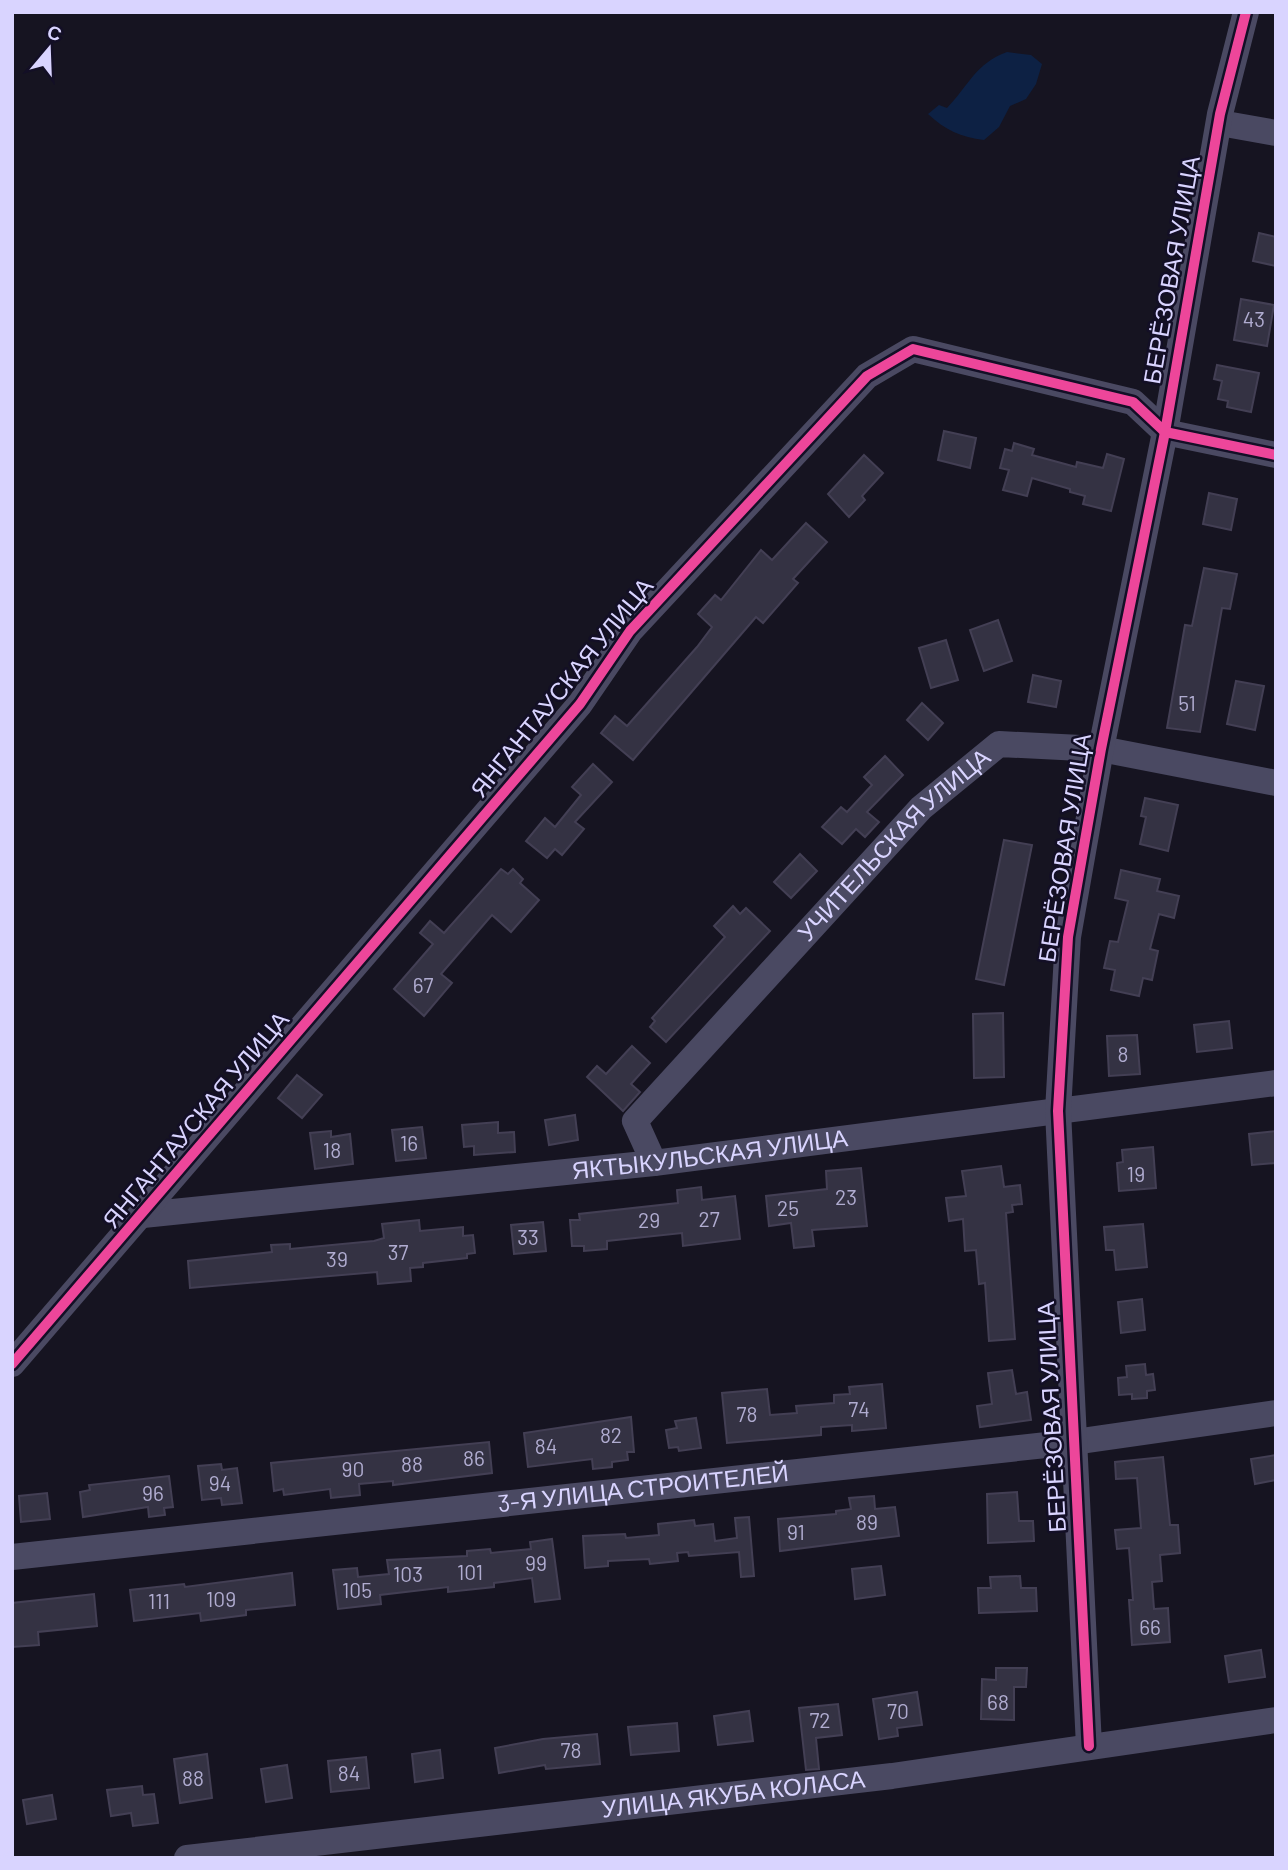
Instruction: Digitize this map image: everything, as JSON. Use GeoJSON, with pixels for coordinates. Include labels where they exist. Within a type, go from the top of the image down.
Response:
{"type":"FeatureCollection","features":[{"type":"Feature","properties":{"kind":"street","name":"БЕРЁЗОВАЯ УЛИЦА"},"geometry":{"type":"LineString","coordinates":[[1089,1746],[1058,1111],[1068,937],[1101,749],[1165,432],[1220,123],[1246,12]]}},
{"type":"Feature","properties":{"kind":"street"},"geometry":{"type":"LineString","coordinates":[[1220,123],[1276,133]]}},
{"type":"Feature","properties":{"kind":"street","name":"ЯНГАНТАУСКАЯ УЛИЦА"},"geometry":{"type":"LineString","coordinates":[[12,1364],[580,704],[630,631],[867,376],[914,349],[1133,402],[1165,432]]}},
{"type":"Feature","properties":{"kind":"street"},"geometry":{"type":"LineString","coordinates":[[1165,432],[1276,456]]}},
{"type":"Feature","properties":{"kind":"street","name":"УЧИТЕЛЬСКАЯ УЛИЦА"},"geometry":{"type":"LineString","coordinates":[[654,1163],[635,1121],[921,808],[999,744],[1101,749],[1276,783]]}},
{"type":"Feature","properties":{"kind":"street","name":"ЯКТЫКУЛЬСКАЯ УЛИЦА"},"geometry":{"type":"LineString","coordinates":[[143,1215],[654,1163],[1276,1083]]}},
{"type":"Feature","properties":{"kind":"street","name":"3-Я УЛИЦА СТРОИТЕЛЕЙ"},"geometry":{"type":"LineString","coordinates":[[12,1558],[1074,1442],[1276,1413]]}},
{"type":"Feature","properties":{"kind":"street","name":"УЛИЦА ЯКУБА КОЛАСА"},"geometry":{"type":"LineString","coordinates":[[187,1858],[878,1778],[1276,1720]]}},
{"type":"Feature","properties":{"kind":"water"},"geometry":{"type":"Polygon","coordinates":[[[1007,52],[1031,55],[1042,64],[1036,84],[1026,99],[1010,106],[999,127],[984,140],[954,132],[928,114],[939,105],[947,108],[987,62],[1007,52]]]}},
{"type":"Feature","properties":{"kind":"building"},"geometry":{"type":"Polygon","coordinates":[[[1259,233],[1276,237],[1276,266],[1253,261],[1259,233]]]}},
{"type":"Feature","properties":{"kind":"building"},"geometry":{"type":"Polygon","coordinates":[[[1241,299],[1274,305],[1267,346],[1234,340],[1241,299]]]}},
{"type":"Feature","properties":{"kind":"building"},"geometry":{"type":"Polygon","coordinates":[[[1217,365],[1259,373],[1251,412],[1227,407],[1228,401],[1218,399],[1222,381],[1214,379],[1217,365]]]}},
{"type":"Feature","properties":{"kind":"building"},"geometry":{"type":"Polygon","coordinates":[[[944,431],[976,438],[970,468],[938,460],[944,431]]]}},
{"type":"Feature","properties":{"kind":"building"},"geometry":{"type":"Polygon","coordinates":[[[1014,443],[1034,449],[1032,455],[1076,467],[1077,462],[1103,468],[1107,454],[1124,459],[1111,511],[1083,504],[1085,496],[1070,492],[1070,489],[1032,478],[1027,496],[1003,490],[1009,470],[1000,468],[1005,449],[1012,451],[1014,443]]]}},
{"type":"Feature","properties":{"kind":"building"},"geometry":{"type":"Polygon","coordinates":[[[864,455],[883,473],[862,496],[865,500],[849,517],[828,494],[864,455]]]}},
{"type":"Feature","properties":{"kind":"building"},"geometry":{"type":"Polygon","coordinates":[[[1209,493],[1237,499],[1231,530],[1203,524],[1209,493]]]}},
{"type":"Feature","properties":{"kind":"building"},"geometry":{"type":"Polygon","coordinates":[[[806,523],[827,542],[793,579],[798,583],[763,623],[756,617],[633,760],[601,733],[615,716],[627,726],[697,647],[712,627],[698,614],[715,595],[721,600],[761,550],[772,560],[806,523]]]}},
{"type":"Feature","properties":{"kind":"building"},"geometry":{"type":"Polygon","coordinates":[[[1204,568],[1237,574],[1230,609],[1222,608],[1200,732],[1167,728],[1185,625],[1192,626],[1204,568]]]}},
{"type":"Feature","properties":{"kind":"building"},"geometry":{"type":"Polygon","coordinates":[[[998,620],[1012,661],[984,671],[970,630],[998,620]]]}},
{"type":"Feature","properties":{"kind":"building"},"geometry":{"type":"Polygon","coordinates":[[[946,640],[958,680],[931,688],[919,648],[946,640]]]}},
{"type":"Feature","properties":{"kind":"building"},"geometry":{"type":"Polygon","coordinates":[[[1033,675],[1061,681],[1056,707],[1028,702],[1033,675]]]}},
{"type":"Feature","properties":{"kind":"building"},"geometry":{"type":"Polygon","coordinates":[[[1236,681],[1264,686],[1255,730],[1227,724],[1236,681]]]}},
{"type":"Feature","properties":{"kind":"building"},"geometry":{"type":"Polygon","coordinates":[[[922,703],[943,723],[928,740],[907,720],[922,703]]]}},
{"type":"Feature","properties":{"kind":"building"},"geometry":{"type":"Polygon","coordinates":[[[885,756],[903,775],[867,812],[879,822],[865,837],[856,829],[842,844],[822,827],[841,807],[847,812],[872,785],[864,777],[885,756]]]}},
{"type":"Feature","properties":{"kind":"building"},"geometry":{"type":"Polygon","coordinates":[[[593,764],[612,782],[575,822],[584,829],[562,855],[555,849],[547,858],[526,841],[545,818],[555,827],[581,795],[572,787],[593,764]]]}},
{"type":"Feature","properties":{"kind":"building"},"geometry":{"type":"Polygon","coordinates":[[[1145,798],[1178,805],[1168,851],[1140,844],[1146,817],[1141,816],[1145,798]]]}},
{"type":"Feature","properties":{"kind":"building"},"geometry":{"type":"Polygon","coordinates":[[[1004,840],[1032,845],[1004,985],[976,979],[1004,840]]]}},
{"type":"Feature","properties":{"kind":"building"},"geometry":{"type":"Polygon","coordinates":[[[800,854],[817,871],[791,898],[774,882],[800,854]]]}},
{"type":"Feature","properties":{"kind":"building"},"geometry":{"type":"Polygon","coordinates":[[[501,869],[508,874],[513,869],[523,879],[520,883],[539,900],[511,932],[492,915],[441,974],[452,983],[424,1016],[394,989],[433,944],[420,933],[430,921],[444,933],[501,869]]]}},
{"type":"Feature","properties":{"kind":"building"},"geometry":{"type":"Polygon","coordinates":[[[1121,870],[1160,879],[1157,891],[1179,896],[1174,918],[1159,914],[1150,949],[1158,951],[1152,980],[1143,978],[1139,996],[1111,990],[1115,970],[1104,968],[1110,941],[1118,942],[1128,901],[1115,898],[1121,870]]]}},
{"type":"Feature","properties":{"kind":"building"},"geometry":{"type":"Polygon","coordinates":[[[733,906],[740,914],[746,908],[770,931],[666,1042],[650,1027],[655,1021],[652,1018],[725,937],[714,926],[733,906]]]}},
{"type":"Feature","properties":{"kind":"building"},"geometry":{"type":"Polygon","coordinates":[[[1003,1013],[1004,1077],[974,1078],[973,1014],[1003,1013]]]}},
{"type":"Feature","properties":{"kind":"building"},"geometry":{"type":"Polygon","coordinates":[[[1229,1021],[1232,1048],[1197,1052],[1194,1025],[1229,1021]]]}},
{"type":"Feature","properties":{"kind":"building"},"geometry":{"type":"Polygon","coordinates":[[[1137,1035],[1140,1074],[1109,1076],[1107,1036],[1137,1035]]]}},
{"type":"Feature","properties":{"kind":"building"},"geometry":{"type":"Polygon","coordinates":[[[632,1046],[650,1063],[631,1084],[640,1092],[623,1111],[587,1077],[597,1066],[606,1074],[632,1046]]]}},
{"type":"Feature","properties":{"kind":"building"},"geometry":{"type":"Polygon","coordinates":[[[297,1075],[322,1095],[302,1118],[278,1098],[297,1075]]]}},
{"type":"Feature","properties":{"kind":"building"},"geometry":{"type":"Polygon","coordinates":[[[575,1115],[578,1140],[549,1145],[545,1120],[575,1115]]]}},
{"type":"Feature","properties":{"kind":"building"},"geometry":{"type":"Polygon","coordinates":[[[498,1122],[498,1133],[514,1132],[515,1152],[474,1155],[474,1146],[464,1147],[462,1125],[498,1122]]]}},
{"type":"Feature","properties":{"kind":"building"},"geometry":{"type":"Polygon","coordinates":[[[422,1127],[426,1158],[396,1161],[392,1130],[422,1127]]]}},
{"type":"Feature","properties":{"kind":"building"},"geometry":{"type":"Polygon","coordinates":[[[331,1131],[331,1137],[350,1134],[353,1164],[315,1169],[310,1133],[331,1131]]]}},
{"type":"Feature","properties":{"kind":"building"},"geometry":{"type":"Polygon","coordinates":[[[1276,1131],[1276,1163],[1252,1165],[1249,1134],[1276,1131]]]}},
{"type":"Feature","properties":{"kind":"building"},"geometry":{"type":"Polygon","coordinates":[[[1153,1147],[1156,1188],[1119,1191],[1117,1163],[1123,1162],[1122,1150],[1153,1147]]]}},
{"type":"Feature","properties":{"kind":"building"},"geometry":{"type":"Polygon","coordinates":[[[1001,1166],[1004,1187],[1020,1185],[1022,1204],[1012,1205],[1013,1212],[1006,1213],[1015,1339],[989,1341],[985,1283],[979,1284],[976,1250],[965,1251],[963,1219],[949,1221],[946,1198],[966,1196],[962,1171],[1001,1166]]]}},
{"type":"Feature","properties":{"kind":"building"},"geometry":{"type":"Polygon","coordinates":[[[861,1168],[867,1226],[812,1230],[814,1246],[794,1248],[791,1223],[769,1226],[766,1196],[827,1189],[826,1171],[861,1168]]]}},
{"type":"Feature","properties":{"kind":"building"},"geometry":{"type":"Polygon","coordinates":[[[701,1187],[702,1200],[735,1196],[740,1239],[683,1246],[682,1233],[607,1241],[607,1249],[584,1251],[584,1246],[572,1246],[570,1220],[580,1220],[579,1214],[678,1203],[677,1190],[701,1187]]]}},
{"type":"Feature","properties":{"kind":"building"},"geometry":{"type":"Polygon","coordinates":[[[419,1220],[420,1231],[463,1227],[463,1236],[473,1235],[475,1253],[467,1254],[467,1258],[423,1263],[423,1267],[410,1268],[411,1281],[378,1284],[377,1272],[190,1288],[188,1261],[272,1252],[271,1245],[290,1244],[290,1249],[374,1241],[384,1238],[382,1224],[419,1220]]]}},
{"type":"Feature","properties":{"kind":"building"},"geometry":{"type":"Polygon","coordinates":[[[543,1222],[546,1251],[514,1254],[511,1225],[543,1222]]]}},
{"type":"Feature","properties":{"kind":"building"},"geometry":{"type":"Polygon","coordinates":[[[1143,1224],[1147,1267],[1116,1270],[1114,1250],[1106,1250],[1104,1227],[1143,1224]]]}},
{"type":"Feature","properties":{"kind":"building"},"geometry":{"type":"Polygon","coordinates":[[[1142,1299],[1145,1330],[1121,1333],[1118,1302],[1142,1299]]]}},
{"type":"Feature","properties":{"kind":"building"},"geometry":{"type":"Polygon","coordinates":[[[1145,1364],[1146,1375],[1153,1374],[1155,1390],[1147,1391],[1147,1398],[1132,1399],[1132,1394],[1119,1395],[1118,1378],[1127,1377],[1126,1366],[1145,1364]]]}},
{"type":"Feature","properties":{"kind":"building"},"geometry":{"type":"Polygon","coordinates":[[[1012,1370],[1016,1394],[1027,1392],[1031,1420],[980,1427],[977,1406],[992,1404],[988,1373],[1012,1370]]]}},
{"type":"Feature","properties":{"kind":"building"},"geometry":{"type":"Polygon","coordinates":[[[882,1384],[886,1428],[852,1431],[852,1425],[821,1427],[821,1435],[727,1443],[722,1393],[767,1389],[770,1415],[797,1413],[796,1406],[834,1403],[834,1395],[850,1394],[849,1387],[882,1384]]]}},
{"type":"Feature","properties":{"kind":"building"},"geometry":{"type":"Polygon","coordinates":[[[631,1417],[634,1452],[627,1452],[628,1460],[612,1462],[612,1467],[593,1469],[592,1459],[528,1467],[524,1433],[631,1417]]]}},
{"type":"Feature","properties":{"kind":"building"},"geometry":{"type":"Polygon","coordinates":[[[696,1418],[701,1448],[679,1451],[678,1447],[669,1448],[666,1430],[677,1428],[675,1421],[696,1418]]]}},
{"type":"Feature","properties":{"kind":"building"},"geometry":{"type":"Polygon","coordinates":[[[489,1442],[492,1473],[393,1485],[393,1481],[359,1484],[360,1495],[331,1498],[330,1489],[284,1495],[283,1489],[274,1491],[271,1463],[489,1442]]]}},
{"type":"Feature","properties":{"kind":"building"},"geometry":{"type":"Polygon","coordinates":[[[1276,1455],[1276,1480],[1255,1484],[1251,1459],[1276,1455]]]}},
{"type":"Feature","properties":{"kind":"building"},"geometry":{"type":"Polygon","coordinates":[[[1163,1457],[1170,1525],[1178,1525],[1180,1553],[1160,1555],[1162,1581],[1152,1582],[1154,1609],[1168,1608],[1170,1642],[1132,1645],[1129,1600],[1133,1600],[1129,1548],[1117,1549],[1115,1530],[1141,1528],[1137,1478],[1116,1479],[1115,1462],[1163,1457]]]}},
{"type":"Feature","properties":{"kind":"building"},"geometry":{"type":"Polygon","coordinates":[[[221,1464],[222,1470],[237,1468],[242,1503],[222,1505],[221,1498],[202,1500],[198,1466],[221,1464]]]}},
{"type":"Feature","properties":{"kind":"building"},"geometry":{"type":"Polygon","coordinates":[[[169,1476],[173,1507],[164,1508],[165,1515],[149,1517],[148,1507],[83,1517],[80,1492],[90,1490],[89,1485],[169,1476]]]}},
{"type":"Feature","properties":{"kind":"building"},"geometry":{"type":"Polygon","coordinates":[[[1017,1492],[1019,1521],[1033,1521],[1034,1541],[988,1543],[987,1494],[1017,1492]]]}},
{"type":"Feature","properties":{"kind":"building"},"geometry":{"type":"Polygon","coordinates":[[[47,1493],[50,1519],[21,1522],[19,1496],[47,1493]]]}},
{"type":"Feature","properties":{"kind":"building"},"geometry":{"type":"Polygon","coordinates":[[[874,1496],[875,1509],[895,1507],[899,1536],[780,1551],[778,1519],[836,1514],[836,1511],[851,1509],[849,1498],[874,1496]]]}},
{"type":"Feature","properties":{"kind":"building"},"geometry":{"type":"Polygon","coordinates":[[[749,1517],[754,1576],[741,1577],[739,1552],[689,1556],[688,1552],[677,1553],[678,1561],[650,1564],[649,1559],[608,1561],[608,1566],[585,1568],[583,1536],[625,1534],[626,1538],[659,1535],[658,1524],[694,1520],[695,1526],[713,1524],[715,1541],[737,1538],[735,1518],[749,1517]]]}},
{"type":"Feature","properties":{"kind":"building"},"geometry":{"type":"Polygon","coordinates":[[[552,1539],[560,1599],[535,1602],[532,1578],[494,1583],[494,1587],[448,1592],[448,1587],[380,1595],[381,1604],[338,1609],[333,1570],[357,1568],[358,1577],[389,1574],[387,1560],[467,1556],[467,1551],[490,1549],[491,1553],[531,1549],[530,1542],[552,1539]]]}},
{"type":"Feature","properties":{"kind":"building"},"geometry":{"type":"Polygon","coordinates":[[[881,1566],[885,1595],[855,1599],[852,1569],[881,1566]]]}},
{"type":"Feature","properties":{"kind":"building"},"geometry":{"type":"Polygon","coordinates":[[[292,1573],[295,1605],[246,1610],[246,1615],[201,1621],[200,1613],[134,1621],[130,1590],[184,1584],[185,1587],[292,1573]]]}},
{"type":"Feature","properties":{"kind":"building"},"geometry":{"type":"Polygon","coordinates":[[[1020,1576],[1021,1588],[1036,1588],[1037,1611],[979,1613],[978,1588],[991,1588],[990,1577],[1020,1576]]]}},
{"type":"Feature","properties":{"kind":"building"},"geometry":{"type":"Polygon","coordinates":[[[94,1594],[97,1626],[38,1632],[39,1645],[12,1647],[12,1603],[94,1594]]]}},
{"type":"Feature","properties":{"kind":"building"},"geometry":{"type":"Polygon","coordinates":[[[1261,1650],[1265,1677],[1229,1682],[1225,1656],[1261,1650]]]}},
{"type":"Feature","properties":{"kind":"building"},"geometry":{"type":"Polygon","coordinates":[[[996,1668],[1027,1668],[1026,1687],[1014,1687],[1014,1720],[981,1719],[982,1679],[996,1680],[996,1668]]]}},
{"type":"Feature","properties":{"kind":"building"},"geometry":{"type":"Polygon","coordinates":[[[917,1692],[922,1725],[897,1728],[898,1736],[879,1739],[873,1699],[917,1692]]]}},
{"type":"Feature","properties":{"kind":"building"},"geometry":{"type":"Polygon","coordinates":[[[838,1704],[842,1735],[816,1738],[819,1769],[806,1770],[799,1708],[838,1704]]]}},
{"type":"Feature","properties":{"kind":"building"},"geometry":{"type":"Polygon","coordinates":[[[749,1711],[753,1741],[718,1745],[714,1716],[749,1711]]]}},
{"type":"Feature","properties":{"kind":"building"},"geometry":{"type":"Polygon","coordinates":[[[677,1723],[679,1751],[631,1755],[628,1727],[677,1723]]]}},
{"type":"Feature","properties":{"kind":"building"},"geometry":{"type":"Polygon","coordinates":[[[597,1734],[600,1764],[546,1769],[545,1765],[499,1773],[495,1748],[543,1739],[597,1734]]]}},
{"type":"Feature","properties":{"kind":"building"},"geometry":{"type":"Polygon","coordinates":[[[440,1750],[443,1778],[415,1782],[412,1754],[440,1750]]]}},
{"type":"Feature","properties":{"kind":"building"},"geometry":{"type":"Polygon","coordinates":[[[207,1754],[212,1798],[180,1803],[174,1759],[207,1754]]]}},
{"type":"Feature","properties":{"kind":"building"},"geometry":{"type":"Polygon","coordinates":[[[366,1757],[369,1788],[331,1792],[328,1761],[366,1757]]]}},
{"type":"Feature","properties":{"kind":"building"},"geometry":{"type":"Polygon","coordinates":[[[287,1765],[292,1798],[266,1802],[261,1769],[287,1765]]]}},
{"type":"Feature","properties":{"kind":"building"},"geometry":{"type":"Polygon","coordinates":[[[142,1786],[143,1795],[154,1794],[158,1823],[133,1826],[131,1813],[111,1816],[107,1790],[142,1786]]]}},
{"type":"Feature","properties":{"kind":"building"},"geometry":{"type":"Polygon","coordinates":[[[52,1795],[56,1819],[27,1824],[23,1800],[52,1795]]]}},
{"type":"Feature","properties":{"kind":"cycle path"},"geometry":{"type":"LineString","coordinates":[[1089,1746],[1058,1111],[1068,937],[1101,749],[1165,432],[1220,114],[1246,12]]}},
{"type":"Feature","properties":{"kind":"cycle path"},"geometry":{"type":"LineString","coordinates":[[12,1364],[580,704],[630,631],[867,376],[913,349],[1133,402],[1165,432],[1276,455]]}}]}
